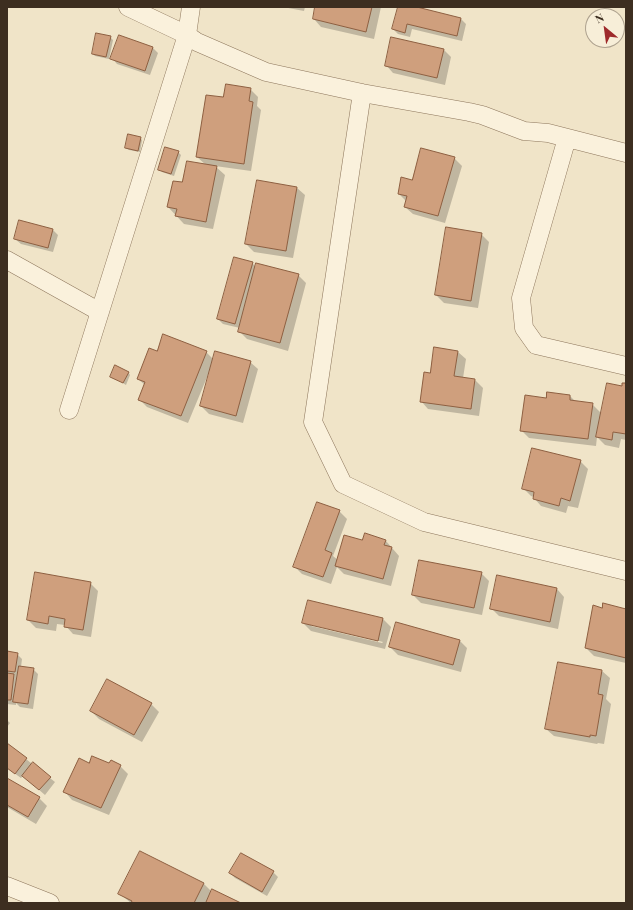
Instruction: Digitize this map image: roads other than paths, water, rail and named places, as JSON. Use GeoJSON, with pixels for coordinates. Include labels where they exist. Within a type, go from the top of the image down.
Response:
{"type":"FeatureCollection","features":[{"type":"Feature","properties":{"kind":"street"},"geometry":{"type":"LineString","coordinates":[[128,7],[187,35],[198,42],[266,72],[362,93],[469,112],[482,115],[524,131],[548,133],[626,153]]}},
{"type":"Feature","properties":{"kind":"street"},"geometry":{"type":"LineString","coordinates":[[68,410],[187,35],[191,7]]}},
{"type":"Feature","properties":{"kind":"street"},"geometry":{"type":"LineString","coordinates":[[362,93],[313,422],[343,484],[424,522],[626,571]]}},
{"type":"Feature","properties":{"kind":"street"},"geometry":{"type":"LineString","coordinates":[[567,138],[521,298],[524,328],[536,345],[626,366]]}},
{"type":"Feature","properties":{"kind":"street"},"geometry":{"type":"LineString","coordinates":[[7,260],[100,312]]}},
{"type":"Feature","properties":{"kind":"street"},"geometry":{"type":"LineString","coordinates":[[7,886],[50,903]]}}]}
